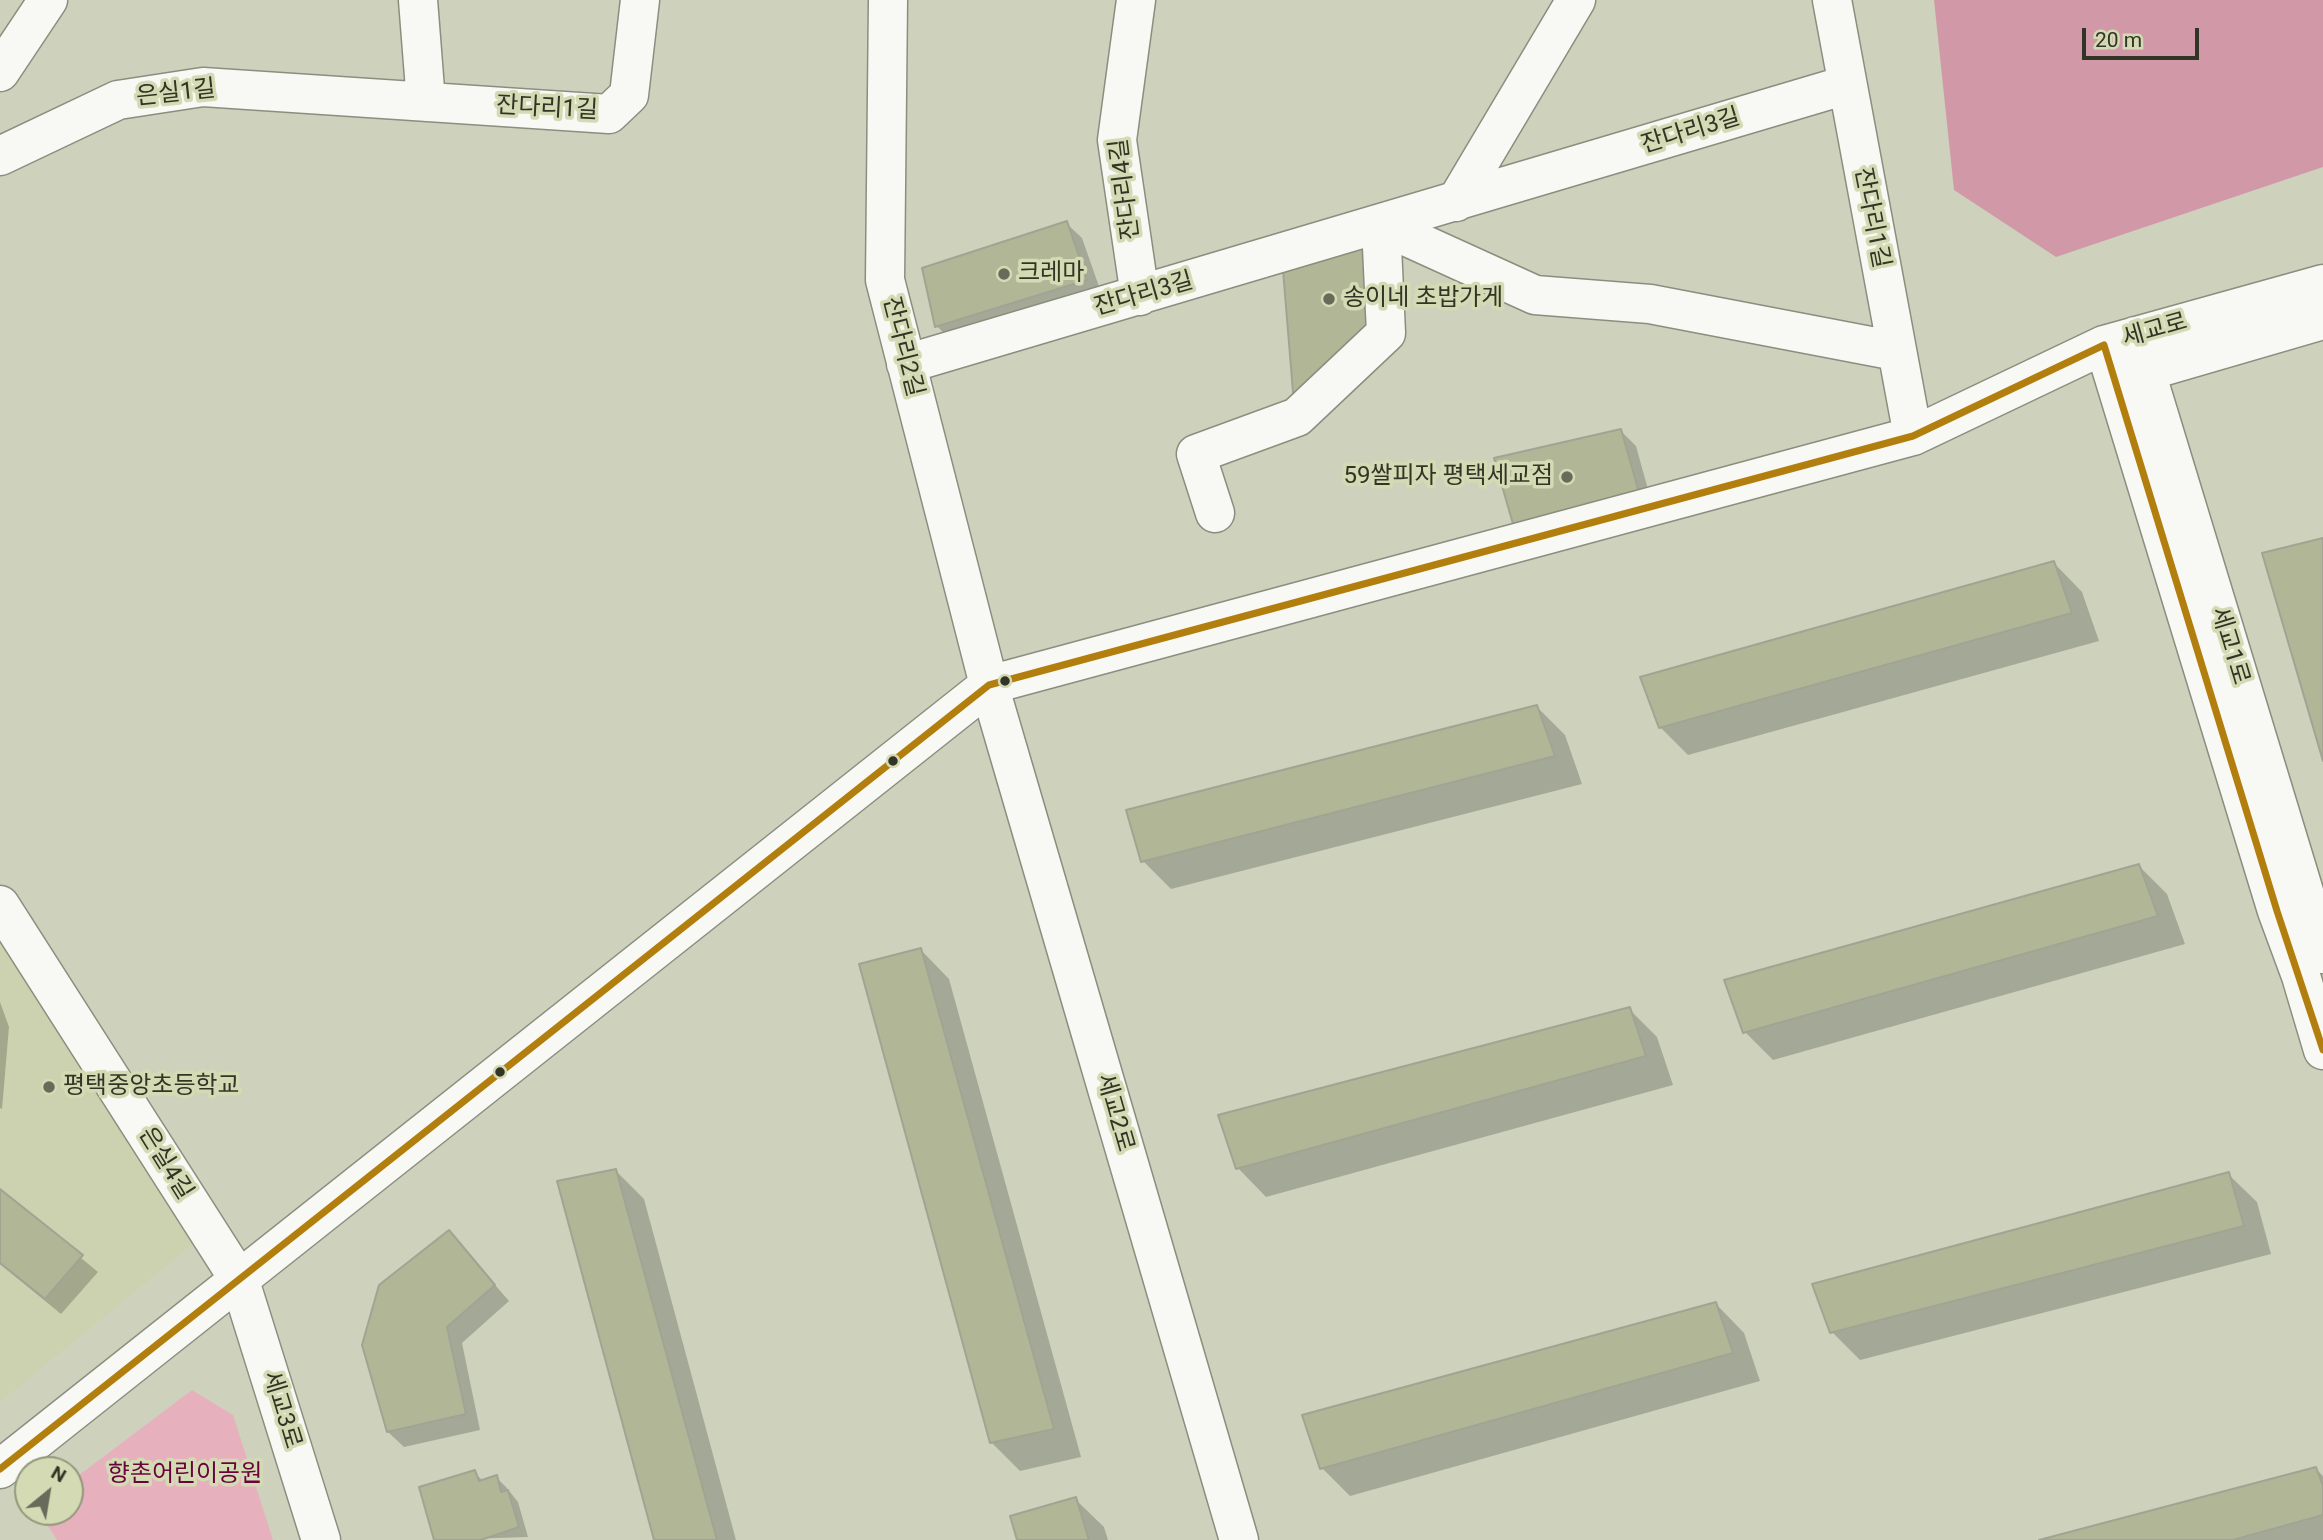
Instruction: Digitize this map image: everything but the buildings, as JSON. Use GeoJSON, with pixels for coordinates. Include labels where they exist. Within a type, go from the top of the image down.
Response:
{"type":"FeatureCollection","features":[{"type":"Feature","properties":{"kind":"street"},"geometry":{"type":"LineString","coordinates":[[0,72],[48,0]]}},
{"type":"Feature","properties":{"kind":"street"},"geometry":{"type":"LineString","coordinates":[[415,101],[418,0]]}},
{"type":"Feature","properties":{"kind":"street","name":"잔다리1길"},"geometry":{"type":"LineString","coordinates":[[415,101],[609,114],[629,95],[640,0]]}},
{"type":"Feature","properties":{"kind":"street","name":"잔다리2길"},"geometry":{"type":"LineString","coordinates":[[888,0],[885,280],[989,685]]}},
{"type":"Feature","properties":{"kind":"street","name":"잔다리4길"},"geometry":{"type":"LineString","coordinates":[[1136,0],[1117,140],[1140,296]]}},
{"type":"Feature","properties":{"kind":"street"},"geometry":{"type":"LineString","coordinates":[[1456,202],[1576,0]]}},
{"type":"Feature","properties":{"kind":"street","name":"잔다리1길"},"geometry":{"type":"LineString","coordinates":[[1832,0],[1913,436]]}},
{"type":"Feature","properties":{"kind":"street","name":"잔다리3길"},"geometry":{"type":"LineString","coordinates":[[906,364],[1846,85]]}},
{"type":"Feature","properties":{"kind":"street","name":"은실1길"},"geometry":{"type":"LineString","coordinates":[[0,156],[118,100],[203,88],[415,101]]}},
{"type":"Feature","properties":{"kind":"street"},"geometry":{"type":"LineString","coordinates":[[1215,513],[1196,454],[1297,417],[1386,333],[1381,225],[1535,295],[1650,304],[1896,351]]}},
{"type":"Feature","properties":{"kind":"street","name":"세교로"},"geometry":{"type":"LineString","coordinates":[[0,1469],[989,685],[1913,436],[2323,284]]}},
{"type":"Feature","properties":{"kind":"street"},"geometry":{"type":"LineString","coordinates":[[2125,359],[2323,320]]}},
{"type":"Feature","properties":{"kind":"street","name":"세교1로"},"geometry":{"type":"LineString","coordinates":[[2125,359],[2323,954]]}},
{"type":"Feature","properties":{"kind":"street","name":"세교1로"},"geometry":{"type":"LineString","coordinates":[[2125,359],[2277,911],[2301,976],[2323,1050]]}},
{"type":"Feature","properties":{"kind":"street","name":"세교2로"},"geometry":{"type":"LineString","coordinates":[[989,685],[1239,1540]]}},
{"type":"Feature","properties":{"kind":"street","name":"은실4길"},"geometry":{"type":"LineString","coordinates":[[0,905],[240,1281]]}},
{"type":"Feature","properties":{"kind":"street","name":"세교3로"},"geometry":{"type":"LineString","coordinates":[[240,1281],[321,1540]]}},
{"type":"Feature","properties":{"kind":"shaded area"},"geometry":{"type":"Polygon","coordinates":[[[1934,0],[2323,0],[2323,167],[2056,257],[1954,190],[1934,0]]]}},
{"type":"Feature","properties":{"kind":"shaded area","name":"평택중앙초등학교"},"geometry":{"type":"Polygon","coordinates":[[[0,934],[198,1240],[0,1402],[0,934]]]}},
{"type":"Feature","properties":{"kind":"green space","name":"향촌어린이공원"},"geometry":{"type":"Polygon","coordinates":[[[192,1390],[233,1415],[273,1540],[57,1540],[48,1526],[84,1526],[84,1471],[192,1390]]]}},
{"type":"Feature","properties":{"kind":"transit line"},"geometry":{"type":"LineString","coordinates":[[0,1469],[989,685],[1913,436],[2104,345],[2277,911],[2323,1050]]}},
{"type":"Feature","properties":{"kind":"place","name":"크레마"},"geometry":{"type":"Point","coordinates":[1004,274]}},
{"type":"Feature","properties":{"kind":"place","name":"송이네 초밥가게"},"geometry":{"type":"Point","coordinates":[1329,299]}},
{"type":"Feature","properties":{"kind":"place","name":"59쌀피자 평택세교점"},"geometry":{"type":"Point","coordinates":[1567,477]}},
{"type":"Feature","properties":{"kind":"place","name":"평택중앙초등학교"},"geometry":{"type":"Point","coordinates":[49,1087]}}]}
